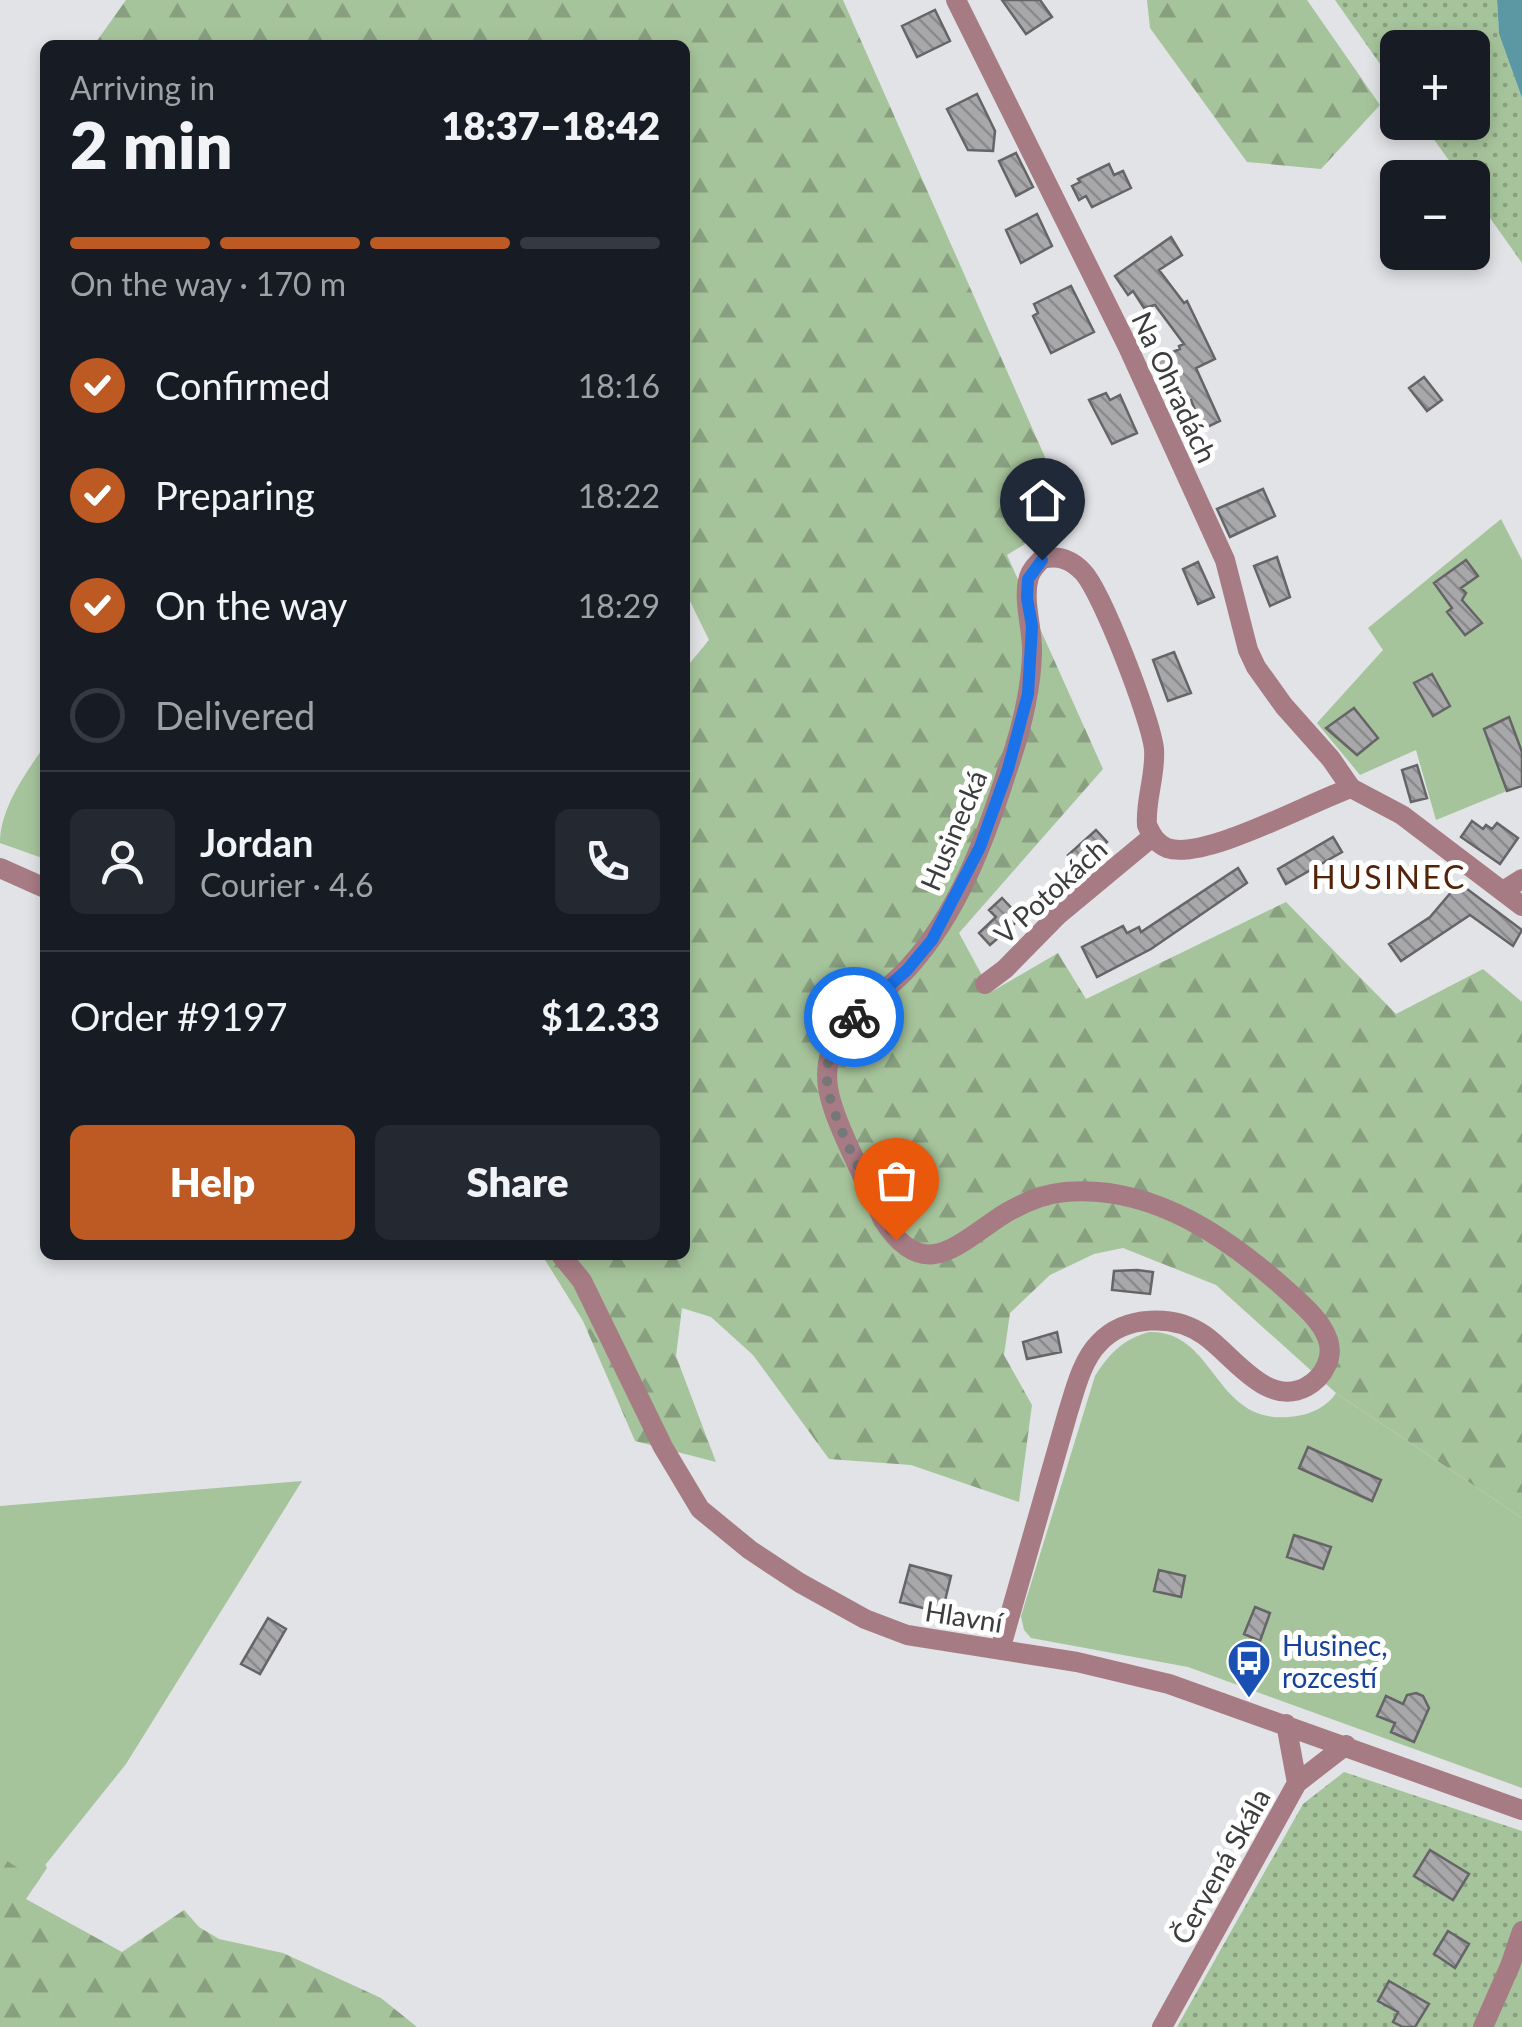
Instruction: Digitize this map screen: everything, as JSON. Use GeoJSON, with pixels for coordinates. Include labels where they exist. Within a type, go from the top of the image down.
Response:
{"type":"FeatureCollection","features":[{"type":"Feature","properties":{"kind":"street","name":"Na Ohradách"},"geometry":{"type":"LineString","coordinates":[[956,0],[1128,347],[1225,560],[1256,667],[1351,788]]}},
{"type":"Feature","properties":{"kind":"street","name":"Husinecká"},"geometry":{"type":"LineString","coordinates":[[1000,1650],[1068,1412],[1080,1376],[1099,1343],[1126,1325],[1155,1320],[1181,1324],[1203,1334],[1254,1378],[1282,1391],[1299,1391],[1312,1383],[1330,1359],[1330,1344],[1322,1327],[1286,1289],[1200,1225],[1146,1200],[1110,1193],[1064,1192],[1030,1200],[1002,1215],[955,1250],[940,1254],[912,1251],[896,1240],[884,1220],[828,1088],[830,1054],[838,1035],[907,970],[932,940],[980,847],[1008,769],[1028,694],[1032,626],[1028,579],[1042,560],[1053,556],[1066,558],[1081,569],[1095,588],[1147,718],[1154,747],[1146,811],[1152,837]]}},
{"type":"Feature","properties":{"kind":"street"},"geometry":{"type":"LineString","coordinates":[[1152,837],[1164,847],[1196,849],[1351,788],[1402,815],[1522,906]]}},
{"type":"Feature","properties":{"kind":"street","name":"V Potokách"},"geometry":{"type":"LineString","coordinates":[[985,984],[1058,915],[1152,837]]}},
{"type":"Feature","properties":{"kind":"street"},"geometry":{"type":"LineString","coordinates":[[0,868],[40,886]]}},
{"type":"Feature","properties":{"kind":"street"},"geometry":{"type":"LineString","coordinates":[[1503,891],[1522,879]]}},
{"type":"Feature","properties":{"kind":"street","name":"Hlavní"},"geometry":{"type":"LineString","coordinates":[[566,1260],[582,1281],[677,1475],[708,1517],[800,1583],[865,1620],[907,1636],[1131,1674],[1346,1744],[1522,1810]]}},
{"type":"Feature","properties":{"kind":"street","name":"Červená Skála"},"geometry":{"type":"LineString","coordinates":[[1162,2027],[1297,1784],[1286,1724]]}},
{"type":"Feature","properties":{"kind":"street"},"geometry":{"type":"LineString","coordinates":[[1297,1784],[1346,1744]]}},
{"type":"Feature","properties":{"kind":"street"},"geometry":{"type":"LineString","coordinates":[[1483,2027],[1522,1932]]}},
{"type":"Feature","properties":{"kind":"green space"},"geometry":{"type":"Polygon","coordinates":[[[126,0],[843,0],[1071,516],[1007,555],[1103,769],[959,933],[991,992],[1058,953],[1086,999],[1286,902],[1396,1014],[1483,969],[1522,1002],[1522,1518],[1336,1393],[1216,1285],[1123,1248],[1094,1254],[1050,1275],[1010,1313],[1004,1355],[1032,1405],[1019,1502],[911,1465],[829,1459],[753,1355],[711,1317],[682,1308],[676,1356],[716,1462],[635,1441],[583,1321],[545,1260],[690,1260],[690,663],[709,640],[690,601],[690,40],[98,40],[126,0]]]}},
{"type":"Feature","properties":{"kind":"green space"},"geometry":{"type":"Polygon","coordinates":[[[1147,0],[1307,0],[1380,105],[1321,169],[1247,162],[1150,28],[1147,0]]]}},
{"type":"Feature","properties":{"kind":"green space"},"geometry":{"type":"Polygon","coordinates":[[[1335,0],[1497,0],[1499,34],[1522,98],[1522,263],[1490,218],[1490,160],[1449,160],[1434,140],[1490,140],[1490,30],[1380,30],[1380,64],[1335,0]]]}},
{"type":"Feature","properties":{"kind":"green space"},"geometry":{"type":"Polygon","coordinates":[[[1501,519],[1522,560],[1522,752],[1509,718],[1485,729],[1507,791],[1436,820],[1416,750],[1360,775],[1317,723],[1383,650],[1368,628],[1501,519]]]}},
{"type":"Feature","properties":{"kind":"green space"},"geometry":{"type":"Polygon","coordinates":[[[40,752],[40,857],[0,843],[4,817],[40,752]]]}},
{"type":"Feature","properties":{"kind":"green space"},"geometry":{"type":"Polygon","coordinates":[[[1149,1332],[1172,1336],[1189,1346],[1231,1395],[1248,1408],[1269,1416],[1308,1413],[1336,1393],[1522,1518],[1522,1788],[1188,1667],[1031,1638],[1024,1630],[1021,1616],[1095,1376],[1118,1348],[1149,1332]]]}},
{"type":"Feature","properties":{"kind":"green space"},"geometry":{"type":"Polygon","coordinates":[[[302,1481],[126,1764],[34,1879],[0,1856],[0,1506],[302,1481]]]}},
{"type":"Feature","properties":{"kind":"green space"},"geometry":{"type":"Polygon","coordinates":[[[1344,1772],[1522,1831],[1522,2027],[1177,2027],[1303,1804],[1344,1772]]]}},
{"type":"Feature","properties":{"kind":"green space"},"geometry":{"type":"Polygon","coordinates":[[[0,1817],[33,1839],[47,1868],[26,1899],[122,1952],[184,1910],[199,1927],[219,1939],[283,1953],[381,1998],[417,2027],[0,2027],[0,1817]]]}},
{"type":"Feature","properties":{"kind":"water"},"geometry":{"type":"Polygon","coordinates":[[[1497,0],[1522,0],[1522,98],[1499,34],[1497,0]]]}},
{"type":"Feature","properties":{"kind":"building"},"geometry":{"type":"Polygon","coordinates":[[[1002,0],[1040,0],[1052,17],[1026,34],[1002,0]]]}},
{"type":"Feature","properties":{"kind":"building"},"geometry":{"type":"Polygon","coordinates":[[[935,10],[950,41],[917,57],[902,26],[935,10]]]}},
{"type":"Feature","properties":{"kind":"building"},"geometry":{"type":"Polygon","coordinates":[[[977,94],[995,131],[993,151],[968,150],[947,109],[977,94]]]}},
{"type":"Feature","properties":{"kind":"building"},"geometry":{"type":"Polygon","coordinates":[[[1016,153],[1033,187],[1016,196],[999,161],[1016,153]]]}},
{"type":"Feature","properties":{"kind":"building"},"geometry":{"type":"Polygon","coordinates":[[[1109,164],[1114,175],[1123,171],[1131,188],[1092,207],[1086,196],[1079,200],[1072,186],[1109,164]]]}},
{"type":"Feature","properties":{"kind":"building"},"geometry":{"type":"Polygon","coordinates":[[[1037,214],[1052,246],[1021,263],[1006,230],[1037,214]]]}},
{"type":"Feature","properties":{"kind":"building"},"geometry":{"type":"Polygon","coordinates":[[[1171,237],[1182,255],[1159,270],[1184,303],[1187,301],[1215,359],[1196,368],[1220,421],[1203,429],[1191,400],[1172,407],[1151,361],[1184,344],[1155,305],[1144,308],[1133,291],[1128,295],[1115,276],[1171,237]]]}},
{"type":"Feature","properties":{"kind":"building"},"geometry":{"type":"Polygon","coordinates":[[[1071,286],[1094,332],[1051,353],[1033,316],[1038,313],[1034,304],[1071,286]]]}},
{"type":"Feature","properties":{"kind":"building"},"geometry":{"type":"Polygon","coordinates":[[[1424,377],[1442,400],[1427,411],[1409,388],[1424,377]]]}},
{"type":"Feature","properties":{"kind":"building"},"geometry":{"type":"Polygon","coordinates":[[[1106,393],[1110,400],[1120,395],[1137,433],[1112,444],[1089,400],[1106,393]]]}},
{"type":"Feature","properties":{"kind":"building"},"geometry":{"type":"Polygon","coordinates":[[[1263,489],[1275,516],[1230,537],[1217,509],[1263,489]]]}},
{"type":"Feature","properties":{"kind":"building"},"geometry":{"type":"Polygon","coordinates":[[[1277,557],[1290,597],[1270,606],[1254,566],[1277,557]]]}},
{"type":"Feature","properties":{"kind":"building"},"geometry":{"type":"Polygon","coordinates":[[[1466,560],[1478,576],[1461,588],[1466,593],[1462,600],[1482,623],[1465,635],[1447,612],[1452,608],[1434,583],[1466,560]]]}},
{"type":"Feature","properties":{"kind":"building"},"geometry":{"type":"Polygon","coordinates":[[[1198,562],[1214,597],[1198,604],[1183,569],[1198,562]]]}},
{"type":"Feature","properties":{"kind":"building"},"geometry":{"type":"Polygon","coordinates":[[[1174,652],[1191,693],[1168,701],[1153,660],[1174,652]]]}},
{"type":"Feature","properties":{"kind":"building"},"geometry":{"type":"Polygon","coordinates":[[[1432,674],[1450,706],[1433,716],[1414,683],[1432,674]]]}},
{"type":"Feature","properties":{"kind":"building"},"geometry":{"type":"Polygon","coordinates":[[[1354,708],[1378,738],[1357,755],[1326,728],[1354,708]]]}},
{"type":"Feature","properties":{"kind":"building"},"geometry":{"type":"Polygon","coordinates":[[[1509,717],[1522,752],[1522,786],[1507,791],[1484,729],[1509,717]]]}},
{"type":"Feature","properties":{"kind":"building"},"geometry":{"type":"Polygon","coordinates":[[[1417,765],[1427,798],[1411,802],[1402,770],[1417,765]]]}},
{"type":"Feature","properties":{"kind":"building"},"geometry":{"type":"Polygon","coordinates":[[[1472,821],[1483,829],[1486,825],[1492,829],[1497,823],[1518,838],[1500,864],[1461,837],[1472,821]]]}},
{"type":"Feature","properties":{"kind":"building"},"geometry":{"type":"Polygon","coordinates":[[[1096,830],[1107,842],[1079,868],[1068,855],[1096,830]]]}},
{"type":"Feature","properties":{"kind":"building"},"geometry":{"type":"Polygon","coordinates":[[[1333,837],[1342,852],[1286,884],[1278,869],[1333,837]]]}},
{"type":"Feature","properties":{"kind":"building"},"geometry":{"type":"Polygon","coordinates":[[[1238,868],[1247,883],[1151,949],[1097,977],[1082,947],[1123,926],[1127,933],[1139,927],[1141,932],[1238,868]]]}},
{"type":"Feature","properties":{"kind":"building"},"geometry":{"type":"Polygon","coordinates":[[[1459,883],[1522,930],[1513,946],[1470,915],[1401,961],[1389,944],[1430,917],[1459,883]]]}},
{"type":"Feature","properties":{"kind":"building"},"geometry":{"type":"Polygon","coordinates":[[[1002,898],[1021,918],[990,945],[979,933],[996,917],[989,910],[1002,898]]]}},
{"type":"Feature","properties":{"kind":"building"},"geometry":{"type":"Polygon","coordinates":[[[1114,1271],[1153,1272],[1150,1294],[1112,1290],[1114,1271]]]}},
{"type":"Feature","properties":{"kind":"building"},"geometry":{"type":"Polygon","coordinates":[[[1057,1332],[1061,1352],[1027,1359],[1023,1342],[1057,1332]]]}},
{"type":"Feature","properties":{"kind":"building"},"geometry":{"type":"Polygon","coordinates":[[[1308,1447],[1381,1480],[1372,1501],[1299,1468],[1308,1447]]]}},
{"type":"Feature","properties":{"kind":"building"},"geometry":{"type":"Polygon","coordinates":[[[1294,1535],[1331,1547],[1323,1569],[1287,1557],[1294,1535]]]}},
{"type":"Feature","properties":{"kind":"building"},"geometry":{"type":"Polygon","coordinates":[[[910,1565],[951,1576],[942,1613],[900,1602],[910,1565]]]}},
{"type":"Feature","properties":{"kind":"building"},"geometry":{"type":"Polygon","coordinates":[[[1159,1570],[1185,1576],[1181,1597],[1154,1591],[1159,1570]]]}},
{"type":"Feature","properties":{"kind":"building"},"geometry":{"type":"Polygon","coordinates":[[[1255,1607],[1270,1613],[1260,1641],[1244,1634],[1255,1607]]]}},
{"type":"Feature","properties":{"kind":"building"},"geometry":{"type":"Polygon","coordinates":[[[268,1618],[286,1629],[260,1674],[241,1664],[268,1618]]]}},
{"type":"Feature","properties":{"kind":"building"},"geometry":{"type":"Polygon","coordinates":[[[1407,1695],[1423,1696],[1429,1708],[1414,1742],[1391,1732],[1395,1723],[1377,1716],[1386,1696],[1403,1704],[1407,1695]]]}},
{"type":"Feature","properties":{"kind":"building"},"geometry":{"type":"Polygon","coordinates":[[[1430,1850],[1469,1874],[1453,1900],[1414,1876],[1430,1850]]]}},
{"type":"Feature","properties":{"kind":"building"},"geometry":{"type":"Polygon","coordinates":[[[1448,1931],[1469,1944],[1455,1968],[1434,1954],[1448,1931]]]}},
{"type":"Feature","properties":{"kind":"building"},"geometry":{"type":"Polygon","coordinates":[[[1389,1981],[1429,2004],[1415,2027],[1393,2022],[1398,2012],[1378,2001],[1389,1981]]]}},
{"type":"Feature","properties":{"kind":"way so far"},"geometry":{"type":"LineString","coordinates":[[854,1017],[838,1035],[830,1054],[828,1088],[842,1128],[896,1240]]}},
{"type":"Feature","properties":{"kind":"place","name":"Husinec, rozcestí"},"geometry":{"type":"Point","coordinates":[1249,1699]}},
{"type":"Feature","properties":{"kind":"district","name":"HUSINEC"},"geometry":{"type":"Point","coordinates":[1389,876]}},
{"type":"Feature","properties":{"kind":"route"},"geometry":{"type":"LineString","coordinates":[[854,1017],[907,970],[932,940],[980,847],[1008,769],[1028,694],[1032,655],[1028,579],[1042,560]]}}]}
